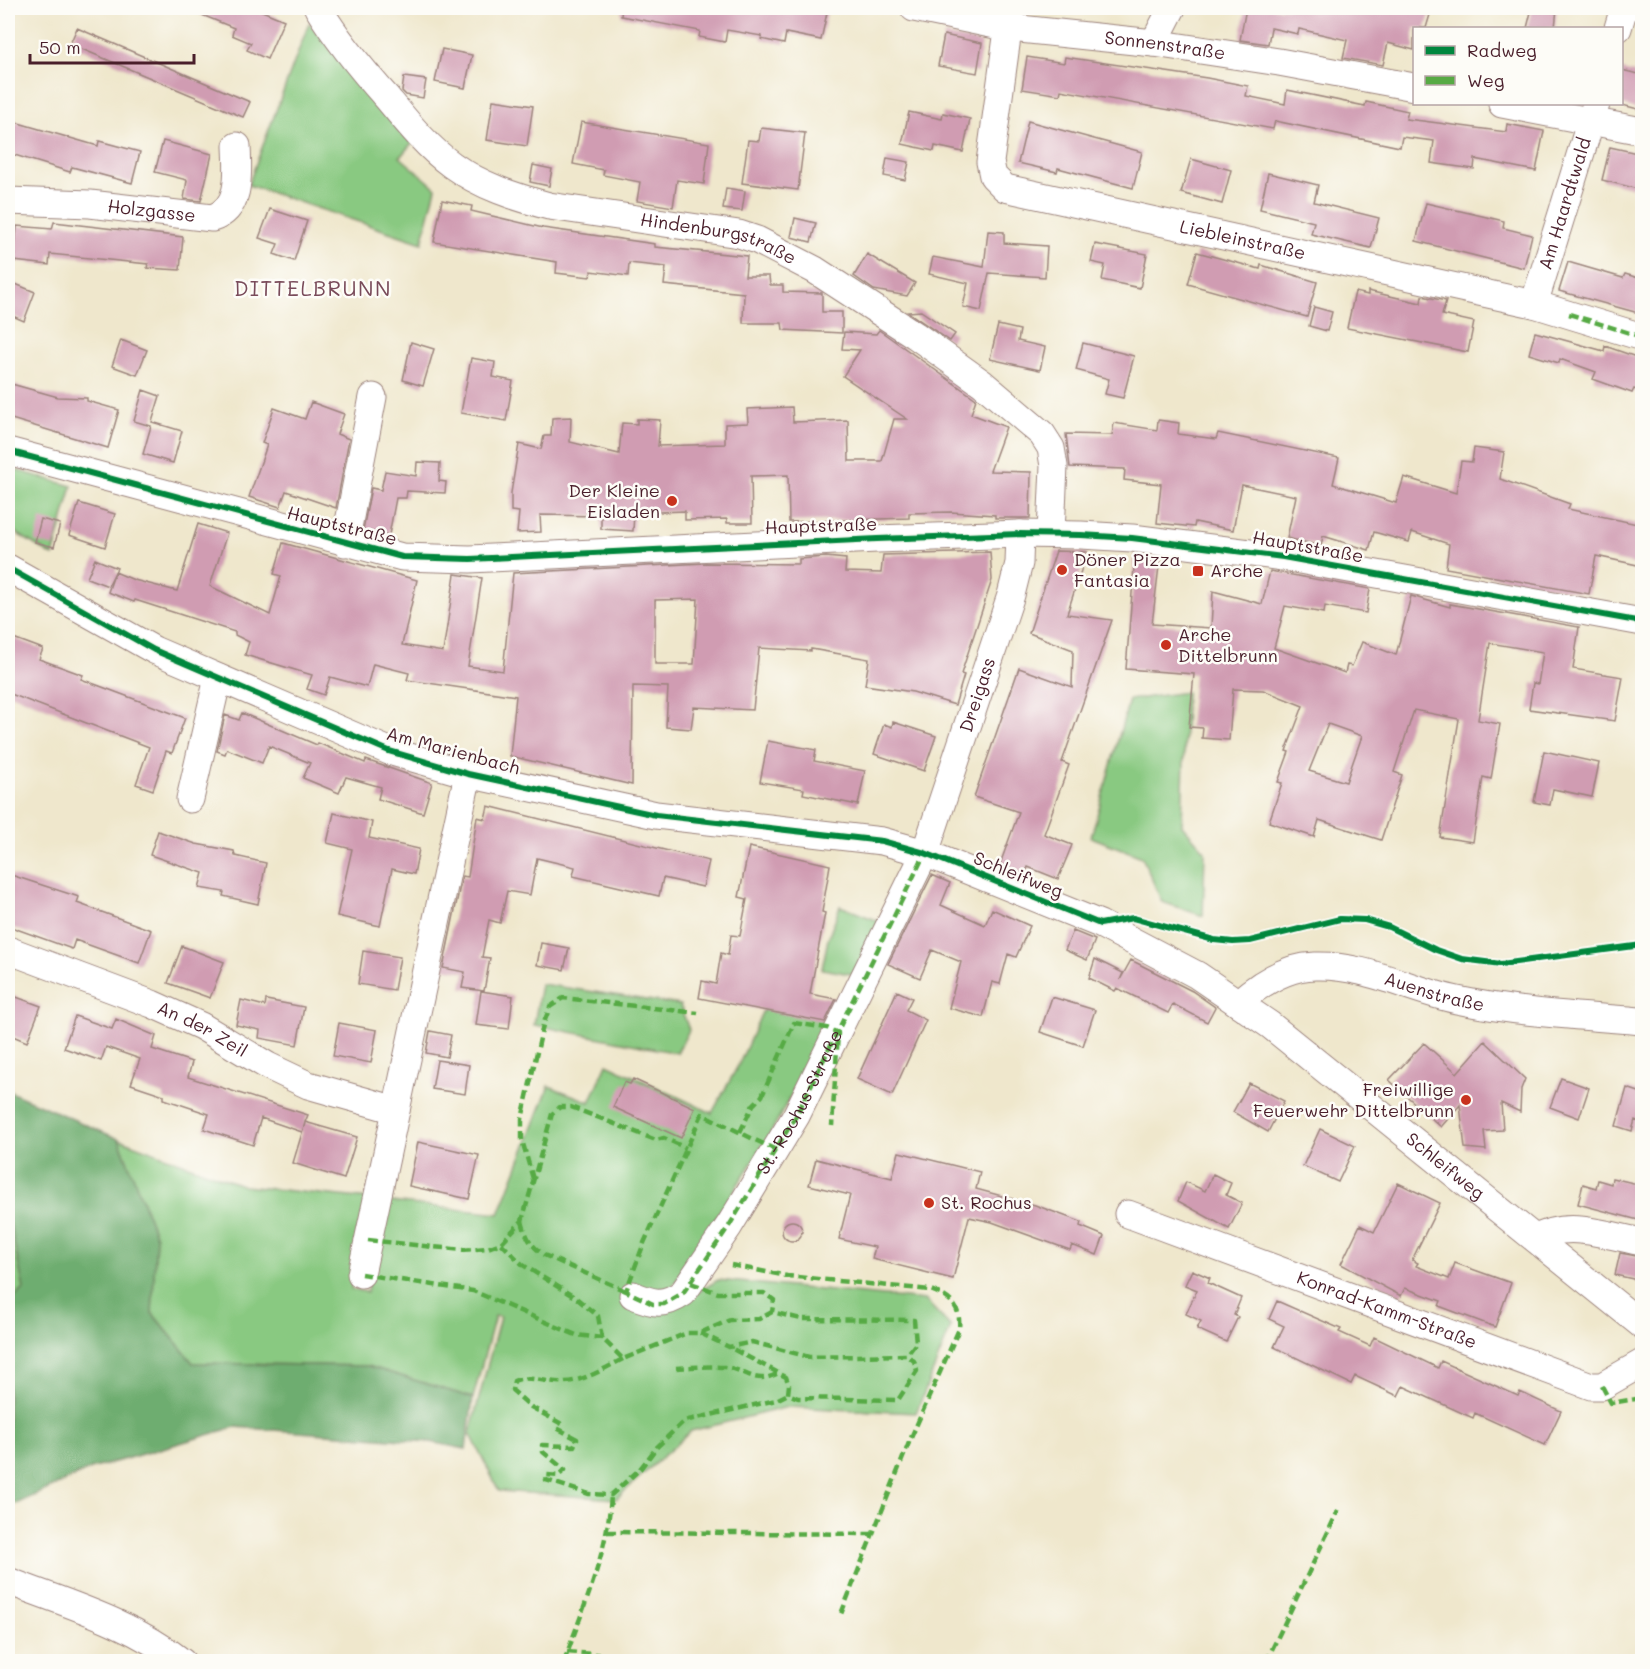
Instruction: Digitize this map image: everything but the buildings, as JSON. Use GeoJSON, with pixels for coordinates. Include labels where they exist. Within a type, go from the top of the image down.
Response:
{"type":"FeatureCollection","features":[{"type":"Feature","properties":{"kind":"street","name":"Hindenburgstraße"},"geometry":{"type":"LineString","coordinates":[[318,8],[346,51],[410,126],[452,165],[471,177],[520,199],[549,206],[739,234],[757,240],[815,270],[972,376],[1026,419],[1042,434],[1052,448],[1054,466],[1051,533]]}},
{"type":"Feature","properties":{"kind":"street","name":"Sonnenstraße"},"geometry":{"type":"LineString","coordinates":[[914,8],[1011,18],[1279,62],[1413,87]]}},
{"type":"Feature","properties":{"kind":"street"},"geometry":{"type":"LineString","coordinates":[[1154,43],[1172,8]]}},
{"type":"Feature","properties":{"kind":"street"},"geometry":{"type":"LineString","coordinates":[[1618,27],[1624,8]]}},
{"type":"Feature","properties":{"kind":"street","name":"Liebleinstraße"},"geometry":{"type":"LineString","coordinates":[[1011,18],[990,162],[993,176],[1005,188],[1534,304],[1642,337]]}},
{"type":"Feature","properties":{"kind":"street"},"geometry":{"type":"LineString","coordinates":[[1513,105],[1593,112],[1642,131]]}},
{"type":"Feature","properties":{"kind":"street","name":"Am Haardtwald"},"geometry":{"type":"LineString","coordinates":[[1534,304],[1593,112]]}},
{"type":"Feature","properties":{"kind":"street","name":"Holzgasse"},"geometry":{"type":"LineString","coordinates":[[8,201],[90,204],[212,218],[221,215],[231,207],[237,185],[237,146]]}},
{"type":"Feature","properties":{"kind":"street"},"geometry":{"type":"LineString","coordinates":[[345,543],[373,397]]}},
{"type":"Feature","properties":{"kind":"street","name":"Hauptstraße"},"geometry":{"type":"LineString","coordinates":[[8,451],[402,557],[470,559],[1051,533],[1132,538],[1283,557],[1642,622]]}},
{"type":"Feature","properties":{"kind":"street","name":"Dreigass"},"geometry":{"type":"LineString","coordinates":[[925,854],[1011,595],[1019,563],[1020,534]]}},
{"type":"Feature","properties":{"kind":"street","name":"Am Marienbach"},"geometry":{"type":"LineString","coordinates":[[8,568],[154,650],[389,751],[468,774],[656,815],[882,841],[925,854]]}},
{"type":"Feature","properties":{"kind":"street"},"geometry":{"type":"LineString","coordinates":[[190,800],[218,678]]}},
{"type":"Feature","properties":{"kind":"street"},"geometry":{"type":"LineString","coordinates":[[361,1274],[468,774]]}},
{"type":"Feature","properties":{"kind":"street","name":"Schleifweg"},"geometry":{"type":"LineString","coordinates":[[925,854],[1100,924],[1197,975],[1270,1025],[1642,1325]]}},
{"type":"Feature","properties":{"kind":"street","name":"St.-Rochus-Straße"},"geometry":{"type":"LineString","coordinates":[[633,1295],[653,1304],[664,1304],[683,1293],[729,1226],[805,1100],[925,854]]}},
{"type":"Feature","properties":{"kind":"street","name":"An der Zeil"},"geometry":{"type":"LineString","coordinates":[[8,950],[152,1004],[201,1026],[268,1066],[308,1085],[361,1102],[396,1110]]}},
{"type":"Feature","properties":{"kind":"street","name":"Auenstraße"},"geometry":{"type":"LineString","coordinates":[[1238,1003],[1260,983],[1314,966],[1345,969],[1456,1000],[1544,1013],[1642,1021]]}},
{"type":"Feature","properties":{"kind":"street","name":"Konrad-Kamm-Straße"},"geometry":{"type":"LineString","coordinates":[[1128,1214],[1591,1386],[1602,1386],[1642,1363]]}},
{"type":"Feature","properties":{"kind":"street"},"geometry":{"type":"LineString","coordinates":[[1536,1239],[1547,1231],[1570,1229],[1642,1242]]}},
{"type":"Feature","properties":{"kind":"street"},"geometry":{"type":"LineString","coordinates":[[8,1581],[114,1622],[165,1649],[182,1662]]}},
{"type":"Feature","properties":{"kind":"green space"},"geometry":{"type":"Polygon","coordinates":[[[309,23],[412,143],[400,157],[436,188],[422,243],[248,185],[309,23]]]}},
{"type":"Feature","properties":{"kind":"green space"},"geometry":{"type":"Polygon","coordinates":[[[16,470],[72,486],[53,556],[8,528],[8,475],[16,470]]]}},
{"type":"Feature","properties":{"kind":"green space"},"geometry":{"type":"Polygon","coordinates":[[[1186,692],[1182,825],[1205,851],[1203,916],[1162,902],[1142,857],[1091,837],[1129,700],[1186,692]]]}},
{"type":"Feature","properties":{"kind":"green space"},"geometry":{"type":"Polygon","coordinates":[[[840,906],[881,922],[856,975],[822,969],[828,939],[840,906]]]}},
{"type":"Feature","properties":{"kind":"green space"},"geometry":{"type":"Polygon","coordinates":[[[541,984],[680,1005],[689,1030],[677,1053],[534,1025],[541,984]]]}},
{"type":"Feature","properties":{"kind":"green space"},"geometry":{"type":"Polygon","coordinates":[[[763,1010],[830,1022],[769,1136],[672,1287],[684,1300],[718,1280],[925,1300],[951,1327],[916,1413],[788,1407],[691,1431],[616,1499],[499,1491],[470,1433],[500,1317],[495,1316],[473,1398],[368,1366],[193,1363],[152,1313],[156,1237],[119,1139],[244,1186],[369,1199],[351,1289],[367,1292],[383,1201],[499,1214],[549,1086],[590,1102],[607,1064],[712,1113],[740,1062],[763,1010]]]}},
{"type":"Feature","properties":{"kind":"green space"},"geometry":{"type":"Polygon","coordinates":[[[8,1091],[119,1139],[156,1237],[152,1313],[193,1363],[368,1366],[473,1398],[466,1449],[430,1442],[235,1427],[91,1469],[16,1504],[8,1502],[8,1304],[24,1289],[8,1215],[8,1091]]]}},
{"type":"Feature","properties":{"kind":"green space"},"geometry":{"type":"Polygon","coordinates":[[[8,1215],[24,1289],[8,1304],[8,1215]]]}},
{"type":"Feature","properties":{"kind":"marked path"},"geometry":{"type":"LineString","coordinates":[[1569,314],[1642,337]]}},
{"type":"Feature","properties":{"kind":"marked path"},"geometry":{"type":"LineString","coordinates":[[776,1150],[702,1114],[644,1243],[626,1291],[653,1304],[664,1304],[683,1293],[729,1226],[796,1116],[925,853]]}},
{"type":"Feature","properties":{"kind":"marked path"},"geometry":{"type":"LineString","coordinates":[[533,1179],[522,1140],[522,1119],[543,1025],[550,1007],[563,998],[698,1013]]}},
{"type":"Feature","properties":{"kind":"marked path"},"geometry":{"type":"LineString","coordinates":[[740,1132],[753,1105],[762,1096],[794,1023],[827,1028],[838,1033],[832,1126]]}},
{"type":"Feature","properties":{"kind":"marked path"},"geometry":{"type":"LineString","coordinates":[[368,1240],[462,1250],[488,1248],[501,1243],[522,1221],[552,1114],[560,1107],[571,1107],[656,1140],[664,1138],[686,1148]]}},
{"type":"Feature","properties":{"kind":"marked path"},"geometry":{"type":"LineString","coordinates":[[522,1221],[529,1240],[544,1255],[626,1291]]}},
{"type":"Feature","properties":{"kind":"marked path"},"geometry":{"type":"LineString","coordinates":[[501,1243],[523,1265],[576,1298],[598,1316],[602,1338]]}},
{"type":"Feature","properties":{"kind":"marked path"},"geometry":{"type":"LineString","coordinates":[[731,1265],[787,1276],[931,1290],[949,1300],[958,1314],[959,1329],[910,1440],[841,1614]]}},
{"type":"Feature","properties":{"kind":"marked path"},"geometry":{"type":"LineString","coordinates":[[361,1274],[473,1291],[576,1335],[602,1338],[623,1359],[687,1333],[700,1333],[730,1320],[759,1319],[772,1312],[801,1319],[914,1320],[916,1343],[907,1355]]}},
{"type":"Feature","properties":{"kind":"marked path"},"geometry":{"type":"LineString","coordinates":[[691,1283],[718,1293],[764,1293],[774,1300],[772,1312]]}},
{"type":"Feature","properties":{"kind":"marked path"},"geometry":{"type":"LineString","coordinates":[[700,1333],[729,1347],[752,1342],[809,1357],[907,1355],[914,1361],[917,1371],[898,1400],[798,1398],[788,1394],[789,1385],[786,1377],[729,1347]]}},
{"type":"Feature","properties":{"kind":"marked path"},"geometry":{"type":"LineString","coordinates":[[623,1359],[595,1374],[572,1381],[559,1382],[525,1378],[514,1381],[512,1390],[531,1407],[560,1423],[557,1428],[577,1439],[574,1446],[542,1445],[543,1452],[565,1470],[558,1476],[546,1475],[546,1480],[589,1494],[611,1495],[640,1469],[657,1447],[684,1421],[776,1400],[788,1394]]}},
{"type":"Feature","properties":{"kind":"marked path"},"geometry":{"type":"LineString","coordinates":[[676,1368],[724,1367],[757,1378],[770,1377],[779,1373]]}},
{"type":"Feature","properties":{"kind":"marked path"},"geometry":{"type":"LineString","coordinates":[[1602,1386],[1611,1403],[1642,1398]]}},
{"type":"Feature","properties":{"kind":"marked path"},"geometry":{"type":"LineString","coordinates":[[564,1662],[600,1559],[611,1495]]}},
{"type":"Feature","properties":{"kind":"marked path"},"geometry":{"type":"LineString","coordinates":[[1266,1662],[1338,1511]]}},
{"type":"Feature","properties":{"kind":"marked path"},"geometry":{"type":"LineString","coordinates":[[607,1532],[873,1534]]}},
{"type":"Feature","properties":{"kind":"marked path"},"geometry":{"type":"LineString","coordinates":[[567,1652],[699,1662]]}},
{"type":"Feature","properties":{"kind":"cycle path"},"geometry":{"type":"LineString","coordinates":[[8,451],[402,557],[470,559],[877,539],[1020,534],[1081,535],[1132,538],[1283,557],[1642,622]]}},
{"type":"Feature","properties":{"kind":"cycle path"},"geometry":{"type":"LineString","coordinates":[[8,568],[154,650],[389,751],[468,774],[656,815],[882,841],[925,853],[1100,924],[1133,918],[1214,940],[1233,942],[1250,941],[1340,919],[1365,920],[1389,927],[1436,950],[1462,959],[1501,964],[1642,945]]}},
{"type":"Feature","properties":{"kind":"place","name":"Der Kleine Eisladen"},"geometry":{"type":"Point","coordinates":[672,501]}},
{"type":"Feature","properties":{"kind":"place","name":"Döner Pizza Fantasia"},"geometry":{"type":"Point","coordinates":[1062,570]}},
{"type":"Feature","properties":{"kind":"place","name":"Arche"},"geometry":{"type":"Point","coordinates":[1198,571]}},
{"type":"Feature","properties":{"kind":"place","name":"Arche Dittelbrunn"},"geometry":{"type":"Point","coordinates":[1166,645]}},
{"type":"Feature","properties":{"kind":"place","name":"Freiwillige Feuerwehr Dittelbrunn"},"geometry":{"type":"Point","coordinates":[1466,1100]}},
{"type":"Feature","properties":{"kind":"place","name":"St. Rochus"},"geometry":{"type":"Point","coordinates":[929,1203]}},
{"type":"Feature","properties":{"kind":"district","name":"DITTELBRUNN"},"geometry":{"type":"Point","coordinates":[313,289]}}]}
